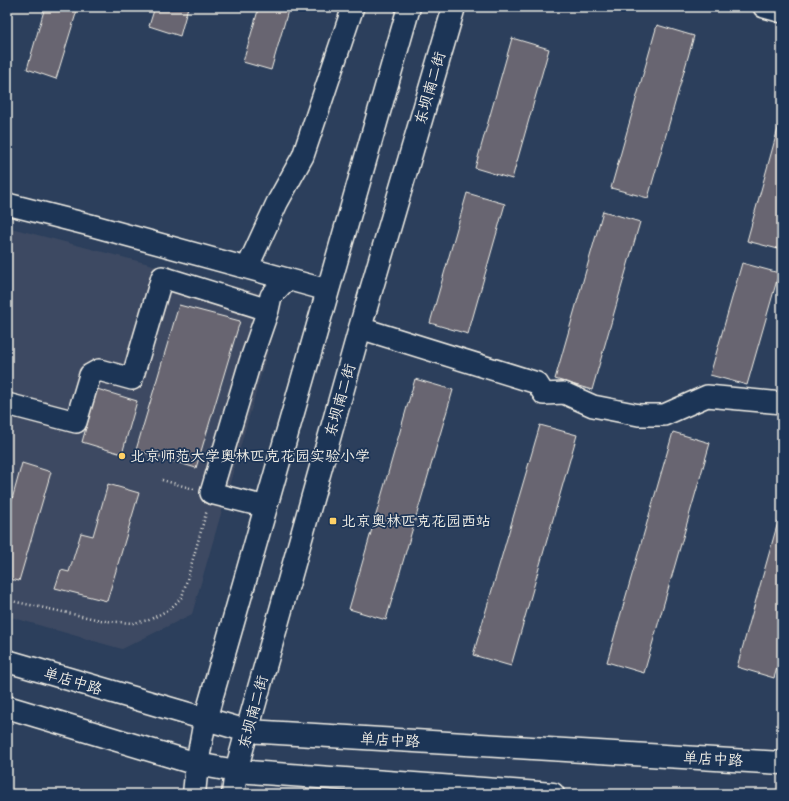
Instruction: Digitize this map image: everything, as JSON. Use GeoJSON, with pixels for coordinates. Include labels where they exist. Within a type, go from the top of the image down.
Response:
{"type":"FeatureCollection","features":[{"type":"Feature","properties":{"kind":"main road"},"geometry":{"type":"LineString","coordinates":[[194,794],[197,764],[205,720],[409,7]]}},
{"type":"Feature","properties":{"kind":"main road","name":"东坝南二街"},"geometry":{"type":"LineString","coordinates":[[233,794],[236,771],[360,328],[453,10]]}},
{"type":"Feature","properties":{"kind":"main road","name":"单店中路"},"geometry":{"type":"LineString","coordinates":[[7,661],[247,731],[782,763]]}},
{"type":"Feature","properties":{"kind":"main road"},"geometry":{"type":"LineString","coordinates":[[7,707],[197,764],[236,771],[553,794]]}},
{"type":"Feature","properties":{"kind":"street"},"geometry":{"type":"LineString","coordinates":[[247,268],[277,203],[303,156],[353,7]]}},
{"type":"Feature","properties":{"kind":"street"},"geometry":{"type":"LineString","coordinates":[[764,7],[782,12]]}},
{"type":"Feature","properties":{"kind":"street"},"geometry":{"type":"LineString","coordinates":[[7,204],[327,290]]}},
{"type":"Feature","properties":{"kind":"street"},"geometry":{"type":"LineString","coordinates":[[7,404],[76,422],[90,375],[99,370],[132,379],[162,277],[268,310]]}},
{"type":"Feature","properties":{"kind":"street"},"geometry":{"type":"LineString","coordinates":[[266,507],[211,493],[250,362],[272,296],[287,279]]}},
{"type":"Feature","properties":{"kind":"street"},"geometry":{"type":"LineString","coordinates":[[360,328],[537,383],[544,394],[564,393],[593,406],[638,415],[664,415],[707,396],[782,403]]}},
{"type":"Feature","properties":{"kind":"path"},"geometry":{"type":"LineString","coordinates":[[162,480],[211,493]]}},
{"type":"Feature","properties":{"kind":"path"},"geometry":{"type":"LineString","coordinates":[[7,600],[112,622],[134,623],[149,620],[170,609],[182,597],[205,520]]}},
{"type":"Feature","properties":{"kind":"shaded area","name":"北京师范大学奥林匹克花园实验小学"},"geometry":{"type":"Polygon","coordinates":[[[7,227],[283,299],[192,614],[122,649],[7,616],[7,227]]]}},
{"type":"Feature","properties":{"kind":"building"},"geometry":{"type":"Polygon","coordinates":[[[45,7],[78,7],[56,79],[27,69],[45,7]]]}},
{"type":"Feature","properties":{"kind":"building"},"geometry":{"type":"Polygon","coordinates":[[[155,7],[188,7],[180,36],[149,26],[155,7]]]}},
{"type":"Feature","properties":{"kind":"building"},"geometry":{"type":"Polygon","coordinates":[[[259,7],[289,7],[271,70],[243,62],[259,7]]]}},
{"type":"Feature","properties":{"kind":"building"},"geometry":{"type":"Polygon","coordinates":[[[657,25],[694,36],[648,198],[611,188],[657,25]]]}},
{"type":"Feature","properties":{"kind":"building"},"geometry":{"type":"Polygon","coordinates":[[[512,38],[549,49],[512,179],[475,168],[512,38]]]}},
{"type":"Feature","properties":{"kind":"building"},"geometry":{"type":"Polygon","coordinates":[[[782,114],[782,250],[747,241],[782,114]]]}},
{"type":"Feature","properties":{"kind":"building"},"geometry":{"type":"Polygon","coordinates":[[[467,193],[505,204],[468,334],[430,323],[467,193]]]}},
{"type":"Feature","properties":{"kind":"building"},"geometry":{"type":"Polygon","coordinates":[[[603,211],[640,222],[592,390],[555,379],[603,211]]]}},
{"type":"Feature","properties":{"kind":"building"},"geometry":{"type":"Polygon","coordinates":[[[742,263],[779,273],[747,385],[710,375],[742,263]]]}},
{"type":"Feature","properties":{"kind":"building"},"geometry":{"type":"Polygon","coordinates":[[[179,305],[240,321],[196,468],[136,450],[179,305]]]}},
{"type":"Feature","properties":{"kind":"building"},"geometry":{"type":"Polygon","coordinates":[[[415,379],[453,390],[386,620],[349,609],[415,379]]]}},
{"type":"Feature","properties":{"kind":"building"},"geometry":{"type":"Polygon","coordinates":[[[97,389],[137,401],[122,454],[82,442],[97,389]]]}},
{"type":"Feature","properties":{"kind":"building"},"geometry":{"type":"Polygon","coordinates":[[[540,425],[577,435],[511,666],[473,655],[540,425]]]}},
{"type":"Feature","properties":{"kind":"building"},"geometry":{"type":"Polygon","coordinates":[[[673,432],[710,443],[644,673],[607,662],[673,432]]]}},
{"type":"Feature","properties":{"kind":"building"},"geometry":{"type":"Polygon","coordinates":[[[22,463],[51,472],[19,581],[7,578],[7,514],[22,463]]]}},
{"type":"Feature","properties":{"kind":"building"},"geometry":{"type":"Polygon","coordinates":[[[108,484],[139,493],[107,601],[55,588],[61,570],[69,572],[81,533],[93,536],[108,484]]]}},
{"type":"Feature","properties":{"kind":"building"},"geometry":{"type":"Polygon","coordinates":[[[778,522],[782,524],[782,651],[774,678],[737,667],[778,522]]]}},
{"type":"Feature","properties":{"kind":"place","name":"北京师范大学奥林匹克花园实验小学"},"geometry":{"type":"Point","coordinates":[122,456]}},
{"type":"Feature","properties":{"kind":"place","name":"北京奥林匹克花园西站"},"geometry":{"type":"Point","coordinates":[333,521]}}]}
